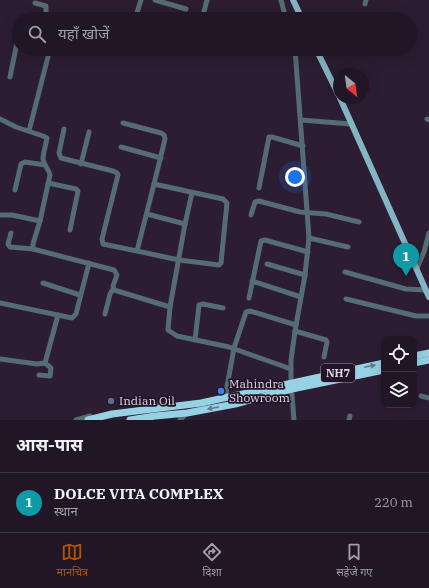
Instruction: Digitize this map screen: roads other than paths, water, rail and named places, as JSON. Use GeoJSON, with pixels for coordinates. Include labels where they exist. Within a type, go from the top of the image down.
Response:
{"type":"FeatureCollection","features":[{"type":"Feature","properties":{"kind":"highway"},"geometry":{"type":"LineString","coordinates":[[417,355],[429,352]]}},
{"type":"Feature","properties":{"kind":"highway"},"geometry":{"type":"LineString","coordinates":[[417,362],[429,360]]}},
{"type":"Feature","properties":{"kind":"highway","name":"NH7"},"geometry":{"type":"LineString","coordinates":[[88,420],[112,414],[173,410],[187,413],[235,404],[291,386],[381,364]]}},
{"type":"Feature","properties":{"kind":"highway","name":"NH7"},"geometry":{"type":"LineString","coordinates":[[291,386],[381,371]]}},
{"type":"Feature","properties":{"kind":"highway"},"geometry":{"type":"LineString","coordinates":[[225,398],[291,386]]}},
{"type":"Feature","properties":{"kind":"highway","name":"NH7"},"geometry":{"type":"LineString","coordinates":[[130,420],[173,410],[182,405],[225,398]]}},
{"type":"Feature","properties":{"kind":"main road"},"geometry":{"type":"LineString","coordinates":[[293,0],[299,12]]}},
{"type":"Feature","properties":{"kind":"main road"},"geometry":{"type":"LineString","coordinates":[[319,56],[333,84]]}},
{"type":"Feature","properties":{"kind":"main road"},"geometry":{"type":"LineString","coordinates":[[342,104],[429,297]]}},
{"type":"Feature","properties":{"kind":"street"},"geometry":{"type":"LineString","coordinates":[[137,12],[141,0]]}},
{"type":"Feature","properties":{"kind":"street"},"geometry":{"type":"LineString","coordinates":[[155,0],[186,9]]}},
{"type":"Feature","properties":{"kind":"street"},"geometry":{"type":"LineString","coordinates":[[204,12],[207,0]]}},
{"type":"Feature","properties":{"kind":"street"},"geometry":{"type":"LineString","coordinates":[[281,0],[284,12]]}},
{"type":"Feature","properties":{"kind":"street"},"geometry":{"type":"LineString","coordinates":[[35,3],[46,6],[46,12]]}},
{"type":"Feature","properties":{"kind":"street"},"geometry":{"type":"LineString","coordinates":[[10,77],[14,56]]}},
{"type":"Feature","properties":{"kind":"street"},"geometry":{"type":"LineString","coordinates":[[29,131],[48,56]]}},
{"type":"Feature","properties":{"kind":"street"},"geometry":{"type":"LineString","coordinates":[[294,420],[291,369],[309,238],[295,56]]}},
{"type":"Feature","properties":{"kind":"street"},"geometry":{"type":"LineString","coordinates":[[0,119],[13,126],[47,138],[43,158],[49,172],[48,183],[33,249]]}},
{"type":"Feature","properties":{"kind":"street"},"geometry":{"type":"LineString","coordinates":[[300,120],[351,124]]}},
{"type":"Feature","properties":{"kind":"street"},"geometry":{"type":"LineString","coordinates":[[123,123],[164,135],[165,139],[137,251]]}},
{"type":"Feature","properties":{"kind":"street"},"geometry":{"type":"LineString","coordinates":[[64,129],[60,150],[60,157],[62,159],[113,171],[118,174],[101,240],[103,244],[179,260],[217,266],[220,263],[227,202],[223,198],[154,184]]}},
{"type":"Feature","properties":{"kind":"street"},"geometry":{"type":"LineString","coordinates":[[81,164],[89,132]]}},
{"type":"Feature","properties":{"kind":"street"},"geometry":{"type":"LineString","coordinates":[[259,188],[269,137],[303,146]]}},
{"type":"Feature","properties":{"kind":"street"},"geometry":{"type":"LineString","coordinates":[[121,147],[161,158]]}},
{"type":"Feature","properties":{"kind":"street"},"geometry":{"type":"LineString","coordinates":[[15,190],[22,163],[45,165]]}},
{"type":"Feature","properties":{"kind":"street"},"geometry":{"type":"LineString","coordinates":[[48,183],[76,189],[78,191],[70,230]]}},
{"type":"Feature","properties":{"kind":"street"},"geometry":{"type":"LineString","coordinates":[[192,192],[170,307],[167,326],[169,332],[177,336],[234,348],[291,369]]}},
{"type":"Feature","properties":{"kind":"street"},"geometry":{"type":"LineString","coordinates":[[251,215],[254,203],[257,201],[307,213],[326,214],[359,222]]}},
{"type":"Feature","properties":{"kind":"street"},"geometry":{"type":"LineString","coordinates":[[146,214],[185,224]]}},
{"type":"Feature","properties":{"kind":"street"},"geometry":{"type":"LineString","coordinates":[[0,215],[12,215],[40,221]]}},
{"type":"Feature","properties":{"kind":"street"},"geometry":{"type":"LineString","coordinates":[[11,233],[8,245],[10,247],[33,249],[115,270],[117,275],[105,314]]}},
{"type":"Feature","properties":{"kind":"street"},"geometry":{"type":"LineString","coordinates":[[417,268],[424,252],[429,233]]}},
{"type":"Feature","properties":{"kind":"street"},"geometry":{"type":"LineString","coordinates":[[309,238],[348,247]]}},
{"type":"Feature","properties":{"kind":"street"},"geometry":{"type":"LineString","coordinates":[[249,298],[259,246],[262,240],[308,252]]}},
{"type":"Feature","properties":{"kind":"street"},"geometry":{"type":"LineString","coordinates":[[0,303],[71,318],[74,316],[89,263]]}},
{"type":"Feature","properties":{"kind":"street"},"geometry":{"type":"LineString","coordinates":[[267,264],[305,275]]}},
{"type":"Feature","properties":{"kind":"street"},"geometry":{"type":"LineString","coordinates":[[345,272],[406,289],[426,290]]}},
{"type":"Feature","properties":{"kind":"street"},"geometry":{"type":"LineString","coordinates":[[252,281],[301,297]]}},
{"type":"Feature","properties":{"kind":"street"},"geometry":{"type":"LineString","coordinates":[[43,283],[80,295]]}},
{"type":"Feature","properties":{"kind":"street"},"geometry":{"type":"LineString","coordinates":[[113,289],[170,307]]}},
{"type":"Feature","properties":{"kind":"street"},"geometry":{"type":"LineString","coordinates":[[346,298],[416,316],[429,316]]}},
{"type":"Feature","properties":{"kind":"street"},"geometry":{"type":"LineString","coordinates":[[195,340],[199,305],[203,304],[223,308]]}},
{"type":"Feature","properties":{"kind":"street"},"geometry":{"type":"LineString","coordinates":[[225,398],[234,348],[244,314],[247,311],[326,340],[327,342],[324,357]]}},
{"type":"Feature","properties":{"kind":"street"},"geometry":{"type":"LineString","coordinates":[[45,363],[58,315]]}},
{"type":"Feature","properties":{"kind":"street"},"geometry":{"type":"LineString","coordinates":[[0,359],[37,364],[45,363],[52,368],[50,376],[39,375]]}},
{"type":"Feature","properties":{"kind":"street"},"geometry":{"type":"LineString","coordinates":[[421,396],[429,398]]}},
{"type":"Feature","properties":{"kind":"street"},"geometry":{"type":"LineString","coordinates":[[76,420],[126,409],[163,404],[182,405]]}},
{"type":"Feature","properties":{"kind":"street"},"geometry":{"type":"LineString","coordinates":[[180,420],[187,413]]}},
{"type":"Feature","properties":{"kind":"place","name":"DOLCE VITA COMPLEX"},"geometry":{"type":"Point","coordinates":[406,276]}},
{"type":"Feature","properties":{"kind":"place","name":"Mahindra Showroom"},"geometry":{"type":"Point","coordinates":[221,391]}},
{"type":"Feature","properties":{"kind":"place","name":"Indian Oil"},"geometry":{"type":"Point","coordinates":[111,401]}}]}
